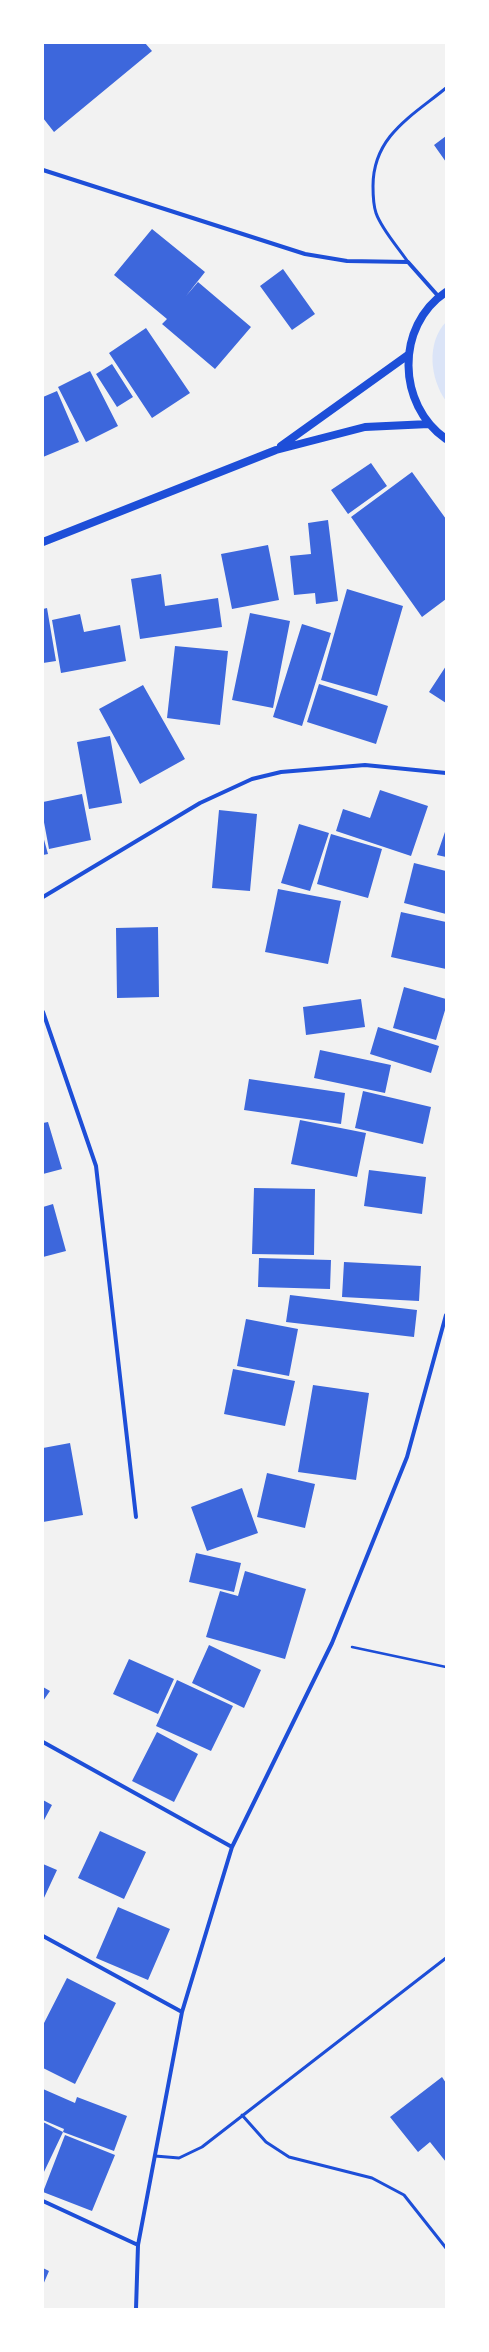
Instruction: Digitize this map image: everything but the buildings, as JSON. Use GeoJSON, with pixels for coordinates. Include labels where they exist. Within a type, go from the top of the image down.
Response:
{"type":"FeatureCollection","features":[{"type":"Feature","properties":{"kind":"main road"},"geometry":{"type":"LineString","coordinates":[[443,295],[418,323],[412,338],[408,355],[408,373],[411,392],[419,409],[429,424],[446,439]]}},
{"type":"Feature","properties":{"kind":"main road"},"geometry":{"type":"LineString","coordinates":[[276,450],[408,355]]}},
{"type":"Feature","properties":{"kind":"main road"},"geometry":{"type":"LineString","coordinates":[[43,542],[276,450],[365,427],[429,424]]}},
{"type":"Feature","properties":{"kind":"street"},"geometry":{"type":"LineString","coordinates":[[43,170],[305,254],[347,261],[408,262],[443,295]]}},
{"type":"Feature","properties":{"kind":"street"},"geometry":{"type":"LineString","coordinates":[[43,898],[200,803],[252,779],[281,772],[365,765],[446,773]]}},
{"type":"Feature","properties":{"kind":"street"},"geometry":{"type":"LineString","coordinates":[[43,1012],[96,1166],[136,1517]]}},
{"type":"Feature","properties":{"kind":"street"},"geometry":{"type":"LineString","coordinates":[[136,2309],[138,2245],[182,2012],[232,1847],[332,1643],[407,1456],[446,1315]]}},
{"type":"Feature","properties":{"kind":"street"},"geometry":{"type":"LineString","coordinates":[[43,1742],[232,1847]]}},
{"type":"Feature","properties":{"kind":"street"},"geometry":{"type":"LineString","coordinates":[[43,1936],[182,2012]]}},
{"type":"Feature","properties":{"kind":"street"},"geometry":{"type":"LineString","coordinates":[[43,2201],[138,2245]]}},
{"type":"Feature","properties":{"kind":"lane"},"geometry":{"type":"LineString","coordinates":[[408,262],[376,213],[373,197],[375,166],[380,150],[394,130],[446,88]]}},
{"type":"Feature","properties":{"kind":"lane"},"geometry":{"type":"LineString","coordinates":[[155,2156],[179,2158],[202,2146],[446,1958]]}},
{"type":"Feature","properties":{"kind":"lane"},"geometry":{"type":"LineString","coordinates":[[242,2115],[266,2142],[289,2157],[372,2178],[404,2195],[446,2248]]}},
{"type":"Feature","properties":{"kind":"path"},"geometry":{"type":"LineString","coordinates":[[332,1643],[378,1651],[446,1667]]}},
{"type":"Feature","properties":{"kind":"shaded area"},"geometry":{"type":"Polygon","coordinates":[[[446,322],[446,401],[436,382],[432,361],[435,340],[446,322]]]}}]}
